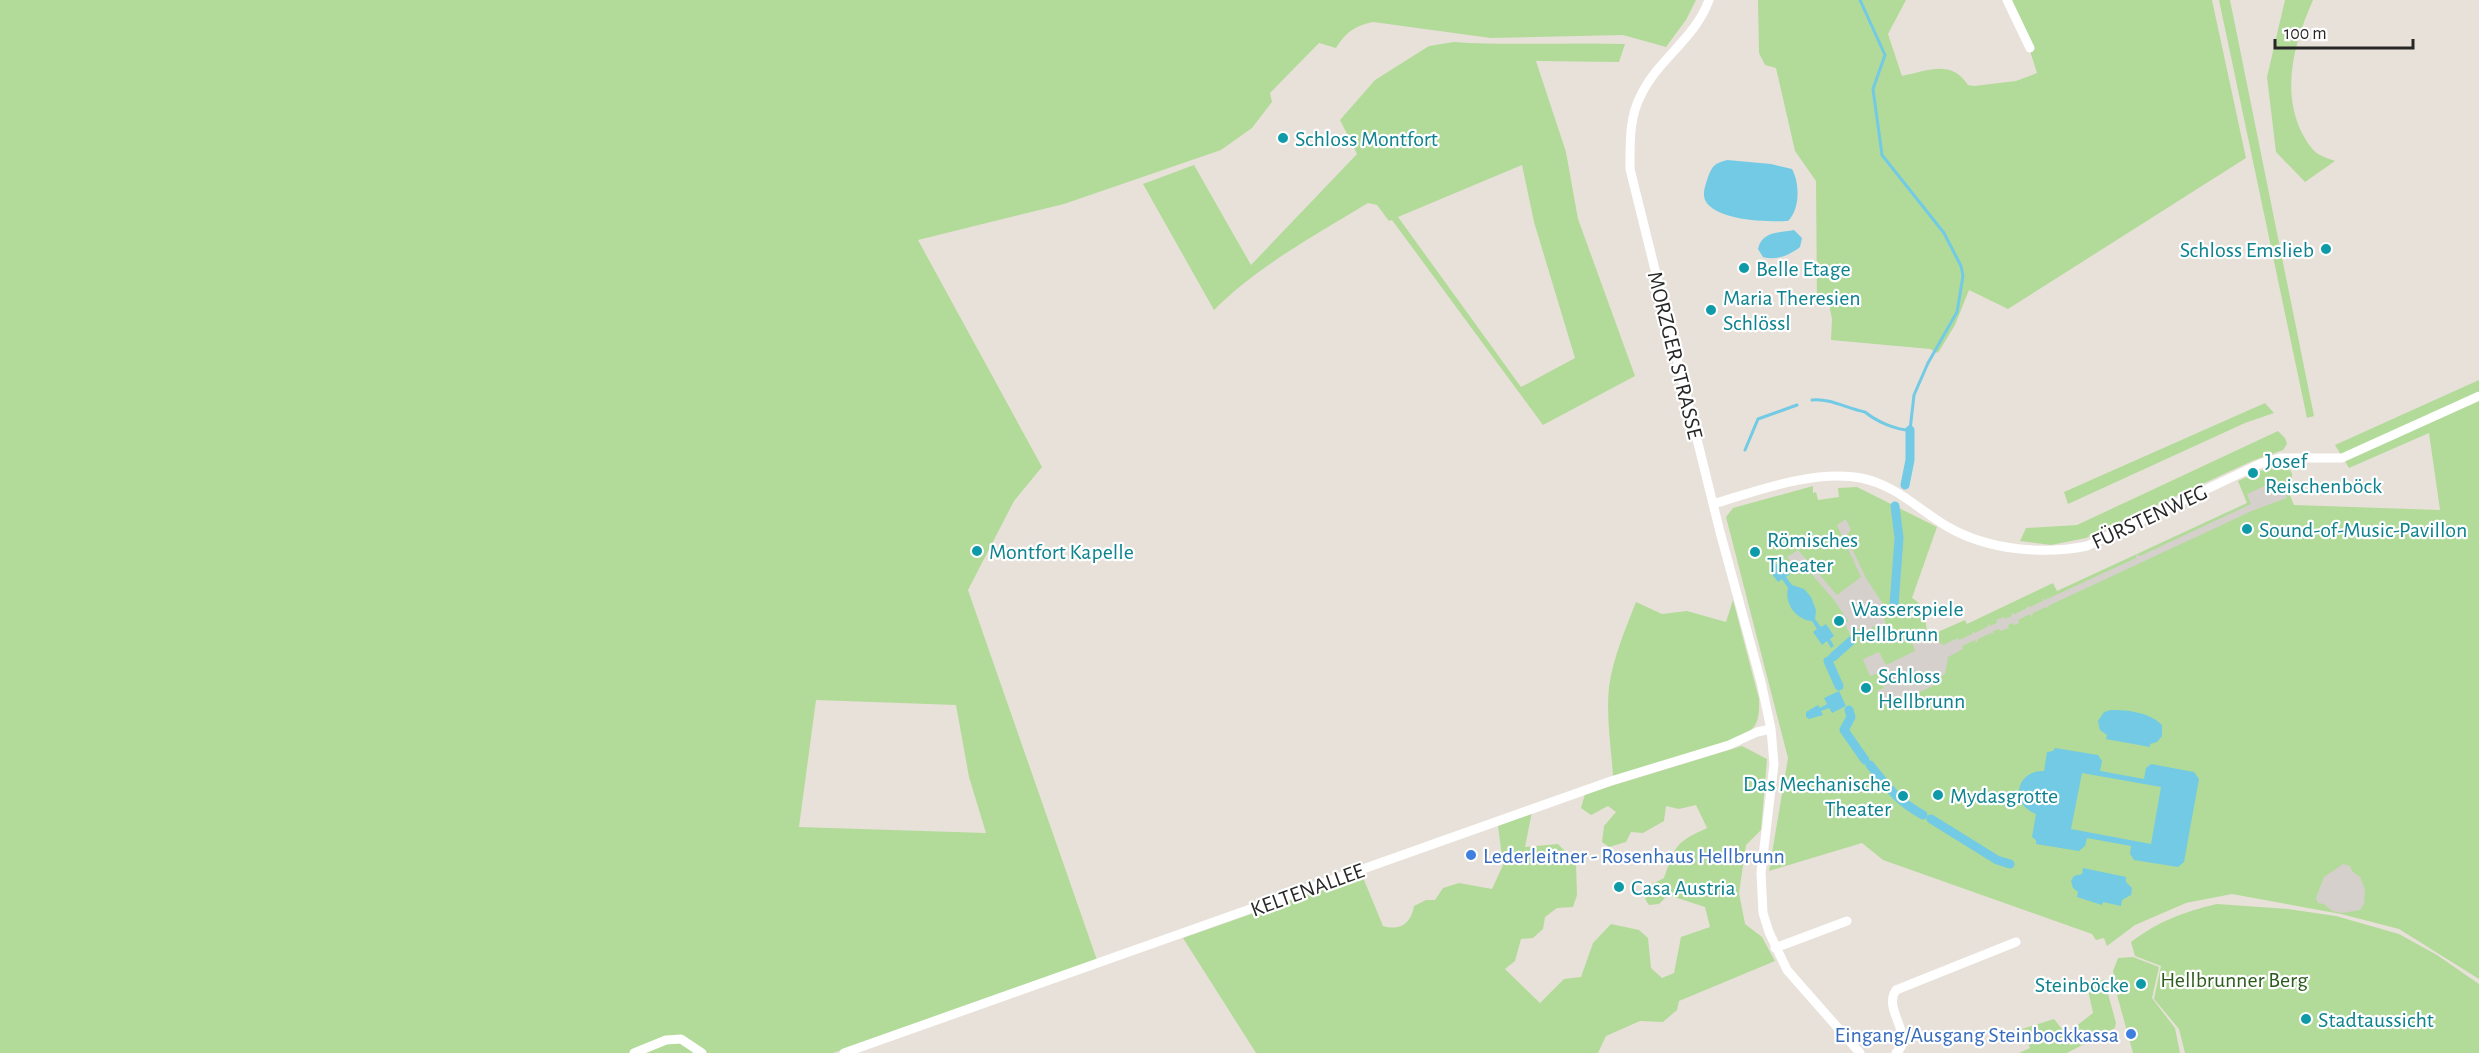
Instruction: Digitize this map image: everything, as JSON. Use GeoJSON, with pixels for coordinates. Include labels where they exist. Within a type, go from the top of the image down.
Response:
{"type":"FeatureCollection","features":[{"type":"Feature","properties":{"kind":"street","name":"MORZGER STRASSE"},"geometry":{"type":"LineString","coordinates":[[1709,0],[1695,29],[1654,74],[1641,95],[1633,118],[1630,145],[1634,188],[1713,504],[1761,682],[1771,729],[1773,775],[1762,861],[1763,913],[1775,948],[1796,981],[1860,1053]]}},
{"type":"Feature","properties":{"kind":"street"},"geometry":{"type":"LineString","coordinates":[[2007,0],[2030,48]]}},
{"type":"Feature","properties":{"kind":"street","name":"FÜRSTENWEG"},"geometry":{"type":"LineString","coordinates":[[1713,504],[1812,478],[1859,477],[1890,487],[1948,527],[1981,541],[2040,550],[2068,550],[2087,546],[2264,462],[2280,458],[2342,458],[2479,396]]}},
{"type":"Feature","properties":{"kind":"street","name":"KELTENALLEE"},"geometry":{"type":"LineString","coordinates":[[844,1053],[1611,781],[1729,745],[1757,732],[1771,729]]}},
{"type":"Feature","properties":{"kind":"street"},"geometry":{"type":"LineString","coordinates":[[1775,948],[1847,921]]}},
{"type":"Feature","properties":{"kind":"street"},"geometry":{"type":"LineString","coordinates":[[1896,1053],[1901,1049],[1903,1041],[1892,1002],[1896,990],[2016,942]]}},
{"type":"Feature","properties":{"kind":"street"},"geometry":{"type":"LineString","coordinates":[[634,1053],[666,1040],[681,1039],[702,1053]]}},
{"type":"Feature","properties":{"kind":"green space"},"geometry":{"type":"Polygon","coordinates":[[[0,0],[1696,0],[1686,20],[1666,47],[1623,35],[1491,38],[1373,22],[1347,34],[1336,48],[1319,43],[1270,93],[1272,102],[1252,128],[1221,150],[1064,204],[918,240],[1042,467],[1014,501],[968,590],[1097,960],[833,1053],[707,1053],[694,1051],[692,1053],[0,1053],[0,0]],[[816,700],[799,827],[986,833],[969,777],[956,705],[816,700]]]}},
{"type":"Feature","properties":{"kind":"green space"},"geometry":{"type":"Polygon","coordinates":[[[1758,0],[1906,0],[1888,34],[1902,76],[1947,69],[1961,77],[1968,85],[1974,86],[2016,81],[2037,73],[2030,51],[2005,0],[2212,0],[2246,158],[2008,309],[1969,290],[1955,325],[1938,353],[1930,349],[1831,340],[1832,319],[1828,299],[1817,301],[1816,181],[1795,151],[1776,68],[1765,65],[1759,53],[1758,0]]]}},
{"type":"Feature","properties":{"kind":"green space"},"geometry":{"type":"Polygon","coordinates":[[[2219,0],[2230,0],[2314,416],[2307,418],[2219,0]]]}},
{"type":"Feature","properties":{"kind":"green space"},"geometry":{"type":"Polygon","coordinates":[[[2285,0],[2313,0],[2296,48],[2291,81],[2292,98],[2295,115],[2308,144],[2318,154],[2335,161],[2305,182],[2276,152],[2267,77],[2285,0]]]}},
{"type":"Feature","properties":{"kind":"green space"},"geometry":{"type":"Polygon","coordinates":[[[1454,42],[1625,44],[1619,62],[1536,61],[1566,152],[1578,219],[1635,376],[1543,425],[1392,220],[1389,221],[1377,205],[1368,203],[1288,252],[1249,279],[1214,310],[1143,184],[1194,165],[1251,265],[1357,154],[1340,120],[1375,80],[1429,46],[1454,42]],[[1522,165],[1398,217],[1521,387],[1575,358],[1534,222],[1522,165]]]}},
{"type":"Feature","properties":{"kind":"green space"},"geometry":{"type":"Polygon","coordinates":[[[2479,380],[2479,979],[2399,929],[2341,914],[2232,894],[2186,903],[2135,925],[2107,946],[2104,938],[2096,940],[2092,934],[1883,860],[1862,843],[1769,871],[1788,758],[1726,517],[1733,508],[1813,486],[1813,493],[1816,492],[1818,500],[1839,497],[1838,488],[1857,487],[1937,527],[1912,598],[1920,605],[1925,618],[1927,634],[1931,635],[1965,620],[1967,624],[2053,583],[2057,591],[2247,503],[2238,481],[2276,464],[2286,465],[2292,473],[2292,482],[2287,488],[2294,505],[2440,510],[2429,433],[2349,468],[2335,445],[2479,380]]]}},
{"type":"Feature","properties":{"kind":"green space"},"geometry":{"type":"Polygon","coordinates":[[[2265,403],[2274,413],[2245,423],[2068,504],[2064,492],[2265,403]]]}},
{"type":"Feature","properties":{"kind":"green space"},"geometry":{"type":"Polygon","coordinates":[[[2278,431],[2287,444],[2283,450],[2252,461],[2086,538],[2051,545],[2020,541],[2026,528],[2077,525],[2278,431]]]}},
{"type":"Feature","properties":{"kind":"green space"},"geometry":{"type":"Polygon","coordinates":[[[1733,600],[1759,699],[1757,721],[1754,726],[1746,734],[1732,741],[1613,776],[1608,720],[1609,687],[1616,655],[1636,602],[1662,614],[1687,611],[1726,622],[1733,600]]]}},
{"type":"Feature","properties":{"kind":"green space"},"geometry":{"type":"Polygon","coordinates":[[[1742,746],[1767,759],[1761,830],[1746,845],[1739,893],[1745,924],[1762,937],[1775,961],[1679,1001],[1677,1010],[1663,1022],[1640,1021],[1606,1036],[1598,1053],[1256,1053],[1183,938],[1362,875],[1383,926],[1399,927],[1407,922],[1414,906],[1426,900],[1435,900],[1443,888],[1459,883],[1492,889],[1503,865],[1498,826],[1532,812],[1525,847],[1558,844],[1576,863],[1577,895],[1573,907],[1557,908],[1545,917],[1543,929],[1533,938],[1521,939],[1515,961],[1505,969],[1540,1003],[1564,979],[1581,977],[1593,943],[1611,924],[1639,930],[1648,938],[1651,968],[1662,978],[1674,973],[1681,937],[1710,927],[1705,907],[1668,895],[1659,904],[1649,905],[1645,899],[1650,885],[1664,878],[1674,851],[1682,841],[1707,828],[1696,805],[1679,809],[1666,806],[1664,821],[1643,833],[1631,832],[1626,842],[1609,847],[1602,842],[1604,826],[1616,812],[1608,806],[1591,815],[1581,808],[1585,794],[1742,746]]]}},
{"type":"Feature","properties":{"kind":"green space","name":"Hellbrunner Berg"},"geometry":{"type":"Polygon","coordinates":[[[2217,904],[2288,909],[2336,916],[2399,934],[2437,955],[2479,984],[2479,1053],[2185,1053],[2179,1029],[2154,999],[2161,966],[2135,956],[2131,942],[2151,928],[2172,918],[2217,904]]]}},
{"type":"Feature","properties":{"kind":"green space"},"geometry":{"type":"Polygon","coordinates":[[[2133,957],[2159,967],[2152,998],[2175,1028],[2180,1053],[2133,1053],[2117,995],[2113,971],[2118,958],[2133,957]]]}},
{"type":"Feature","properties":{"kind":"green space"},"geometry":{"type":"Polygon","coordinates":[[[2104,979],[2116,1023],[2115,1028],[2067,1053],[2019,1053],[2030,1048],[2022,1029],[2054,1019],[2066,1034],[2093,1013],[2088,990],[2104,979]]]}},
{"type":"Feature","properties":{"kind":"shaded area"},"geometry":{"type":"Polygon","coordinates":[[[2269,484],[2272,491],[2282,487],[2287,498],[2254,510],[2048,606],[2049,609],[2046,607],[2033,613],[2032,617],[2030,614],[2018,620],[2019,623],[2008,625],[2009,628],[1993,631],[1994,634],[1991,633],[1978,639],[1977,643],[1975,640],[1962,646],[1963,649],[1948,657],[1945,674],[1932,683],[1933,686],[1887,707],[1879,696],[1877,691],[1884,688],[1878,673],[1870,676],[1863,659],[1879,652],[1886,665],[1915,651],[1911,640],[1920,637],[1931,637],[1943,645],[1958,638],[1959,640],[1972,634],[1973,631],[1975,633],[1989,624],[1990,626],[1997,623],[1996,620],[2012,616],[2011,613],[2015,614],[2027,606],[2030,607],[2043,601],[2042,598],[2045,600],[2136,558],[2136,554],[2140,556],[2251,504],[2247,494],[2269,484]]]}},
{"type":"Feature","properties":{"kind":"shaded area"},"geometry":{"type":"Polygon","coordinates":[[[1846,519],[1851,530],[1846,536],[1866,578],[1886,609],[1881,612],[1886,623],[1874,626],[1864,634],[1861,628],[1850,634],[1844,623],[1848,621],[1834,600],[1804,565],[1796,568],[1787,557],[1798,550],[1837,595],[1861,577],[1837,525],[1846,519]]]}},
{"type":"Feature","properties":{"kind":"shaded area"},"geometry":{"type":"Polygon","coordinates":[[[2343,864],[2350,866],[2352,871],[2360,877],[2365,889],[2364,904],[2360,910],[2342,913],[2332,911],[2324,904],[2318,903],[2316,898],[2324,877],[2343,864]]]}},
{"type":"Feature","properties":{"kind":"water"},"geometry":{"type":"Polygon","coordinates":[[[1727,160],[1771,164],[1792,169],[1798,196],[1795,210],[1788,221],[1743,219],[1719,212],[1711,207],[1705,200],[1704,194],[1708,177],[1714,166],[1727,160]]]}},
{"type":"Feature","properties":{"kind":"water"},"geometry":{"type":"Polygon","coordinates":[[[1794,230],[1802,238],[1800,247],[1783,256],[1763,257],[1758,249],[1763,239],[1772,234],[1794,230]]]}},
{"type":"Feature","properties":{"kind":"water"},"geometry":{"type":"Polygon","coordinates":[[[1774,561],[1777,565],[1782,562],[1790,574],[1786,577],[1792,585],[1804,589],[1811,597],[1816,610],[1815,619],[1821,627],[1826,624],[1834,636],[1830,639],[1834,646],[1831,648],[1827,641],[1822,645],[1813,632],[1817,629],[1812,621],[1801,618],[1792,610],[1787,594],[1788,588],[1782,579],[1778,582],[1769,570],[1773,567],[1771,564],[1774,561]]]}},
{"type":"Feature","properties":{"kind":"water"},"geometry":{"type":"Polygon","coordinates":[[[1839,691],[1846,706],[1832,713],[1829,708],[1821,711],[1823,715],[1809,719],[1806,717],[1806,712],[1818,705],[1820,708],[1827,704],[1824,698],[1839,691]]]}},
{"type":"Feature","properties":{"kind":"water"},"geometry":{"type":"Polygon","coordinates":[[[2131,711],[2151,717],[2162,725],[2162,736],[2157,742],[2150,744],[2150,747],[2106,739],[2107,735],[2100,730],[2098,721],[2104,712],[2131,711]]]}},
{"type":"Feature","properties":{"kind":"water"},"geometry":{"type":"Polygon","coordinates":[[[2055,748],[2098,755],[2102,761],[2100,771],[2144,779],[2146,768],[2151,764],[2194,772],[2199,779],[2184,862],[2178,867],[2134,860],[2130,854],[2131,846],[2087,838],[2085,846],[2079,851],[2036,844],[2036,840],[2032,837],[2036,814],[2022,803],[2019,788],[2027,776],[2044,771],[2047,752],[2055,748]],[[2082,773],[2071,829],[2151,844],[2161,787],[2082,773]]]}},
{"type":"Feature","properties":{"kind":"water"},"geometry":{"type":"Polygon","coordinates":[[[2083,868],[2126,877],[2126,882],[2132,888],[2131,895],[2122,900],[2121,906],[2103,902],[2102,905],[2077,897],[2078,892],[2073,888],[2071,881],[2074,876],[2082,874],[2083,868]]]}},
{"type":"Feature","properties":{"kind":"waterway"},"geometry":{"type":"LineString","coordinates":[[1812,400],[1832,402],[1865,412],[1886,424],[1910,430],[1914,395],[1928,363],[1957,312],[1963,276],[1961,266],[1944,233],[1882,155],[1873,89],[1885,55],[1860,0]]}},
{"type":"Feature","properties":{"kind":"waterway"},"geometry":{"type":"LineString","coordinates":[[1745,450],[1758,419],[1797,405]]}},
{"type":"Feature","properties":{"kind":"waterway"},"geometry":{"type":"LineString","coordinates":[[1905,485],[1910,460],[1910,430]]}},
{"type":"Feature","properties":{"kind":"waterway"},"geometry":{"type":"LineString","coordinates":[[1894,605],[1899,538],[1895,506]]}},
{"type":"Feature","properties":{"kind":"waterway"},"geometry":{"type":"LineString","coordinates":[[1833,657],[1851,641]]}},
{"type":"Feature","properties":{"kind":"waterway"},"geometry":{"type":"LineString","coordinates":[[1828,661],[1839,686]]}},
{"type":"Feature","properties":{"kind":"waterway"},"geometry":{"type":"LineString","coordinates":[[1849,710],[1851,717],[1844,730],[1865,760]]}},
{"type":"Feature","properties":{"kind":"waterway"},"geometry":{"type":"LineString","coordinates":[[1870,765],[1900,799],[1923,815]]}},
{"type":"Feature","properties":{"kind":"waterway"},"geometry":{"type":"LineString","coordinates":[[1931,819],[1997,860],[2010,864]]}},
{"type":"Feature","properties":{"kind":"place","name":"Schloss Montfort"},"geometry":{"type":"Point","coordinates":[1283,138]}},
{"type":"Feature","properties":{"kind":"place","name":"Schloss Emslieb"},"geometry":{"type":"Point","coordinates":[2326,249]}},
{"type":"Feature","properties":{"kind":"place","name":"Belle Etage"},"geometry":{"type":"Point","coordinates":[1744,268]}},
{"type":"Feature","properties":{"kind":"place","name":"Maria Theresien Schlössl"},"geometry":{"type":"Point","coordinates":[1711,310]}},
{"type":"Feature","properties":{"kind":"place","name":"Josef Reischenböck"},"geometry":{"type":"Point","coordinates":[2253,473]}},
{"type":"Feature","properties":{"kind":"place","name":"Sound-of-Music-Pavillon"},"geometry":{"type":"Point","coordinates":[2247,529]}},
{"type":"Feature","properties":{"kind":"place","name":"Montfort Kapelle"},"geometry":{"type":"Point","coordinates":[977,551]}},
{"type":"Feature","properties":{"kind":"place","name":"Römisches Theater"},"geometry":{"type":"Point","coordinates":[1755,552]}},
{"type":"Feature","properties":{"kind":"place","name":"Wasserspiele Hellbrunn"},"geometry":{"type":"Point","coordinates":[1839,621]}},
{"type":"Feature","properties":{"kind":"place","name":"Schloss Hellbrunn"},"geometry":{"type":"Point","coordinates":[1866,688]}},
{"type":"Feature","properties":{"kind":"place","name":"Mydasgrotte"},"geometry":{"type":"Point","coordinates":[1938,795]}},
{"type":"Feature","properties":{"kind":"place","name":"Das Mechanische Theater"},"geometry":{"type":"Point","coordinates":[1903,796]}},
{"type":"Feature","properties":{"kind":"place","name":"Lederleitner - Rosenhaus Hellbrunn"},"geometry":{"type":"Point","coordinates":[1471,855]}},
{"type":"Feature","properties":{"kind":"place","name":"Casa Austria"},"geometry":{"type":"Point","coordinates":[1619,887]}},
{"type":"Feature","properties":{"kind":"place","name":"Steinböcke"},"geometry":{"type":"Point","coordinates":[2141,984]}},
{"type":"Feature","properties":{"kind":"place","name":"Stadtaussicht"},"geometry":{"type":"Point","coordinates":[2306,1019]}},
{"type":"Feature","properties":{"kind":"place","name":"Eingang/Ausgang Steinbockkassa"},"geometry":{"type":"Point","coordinates":[2131,1034]}}]}
